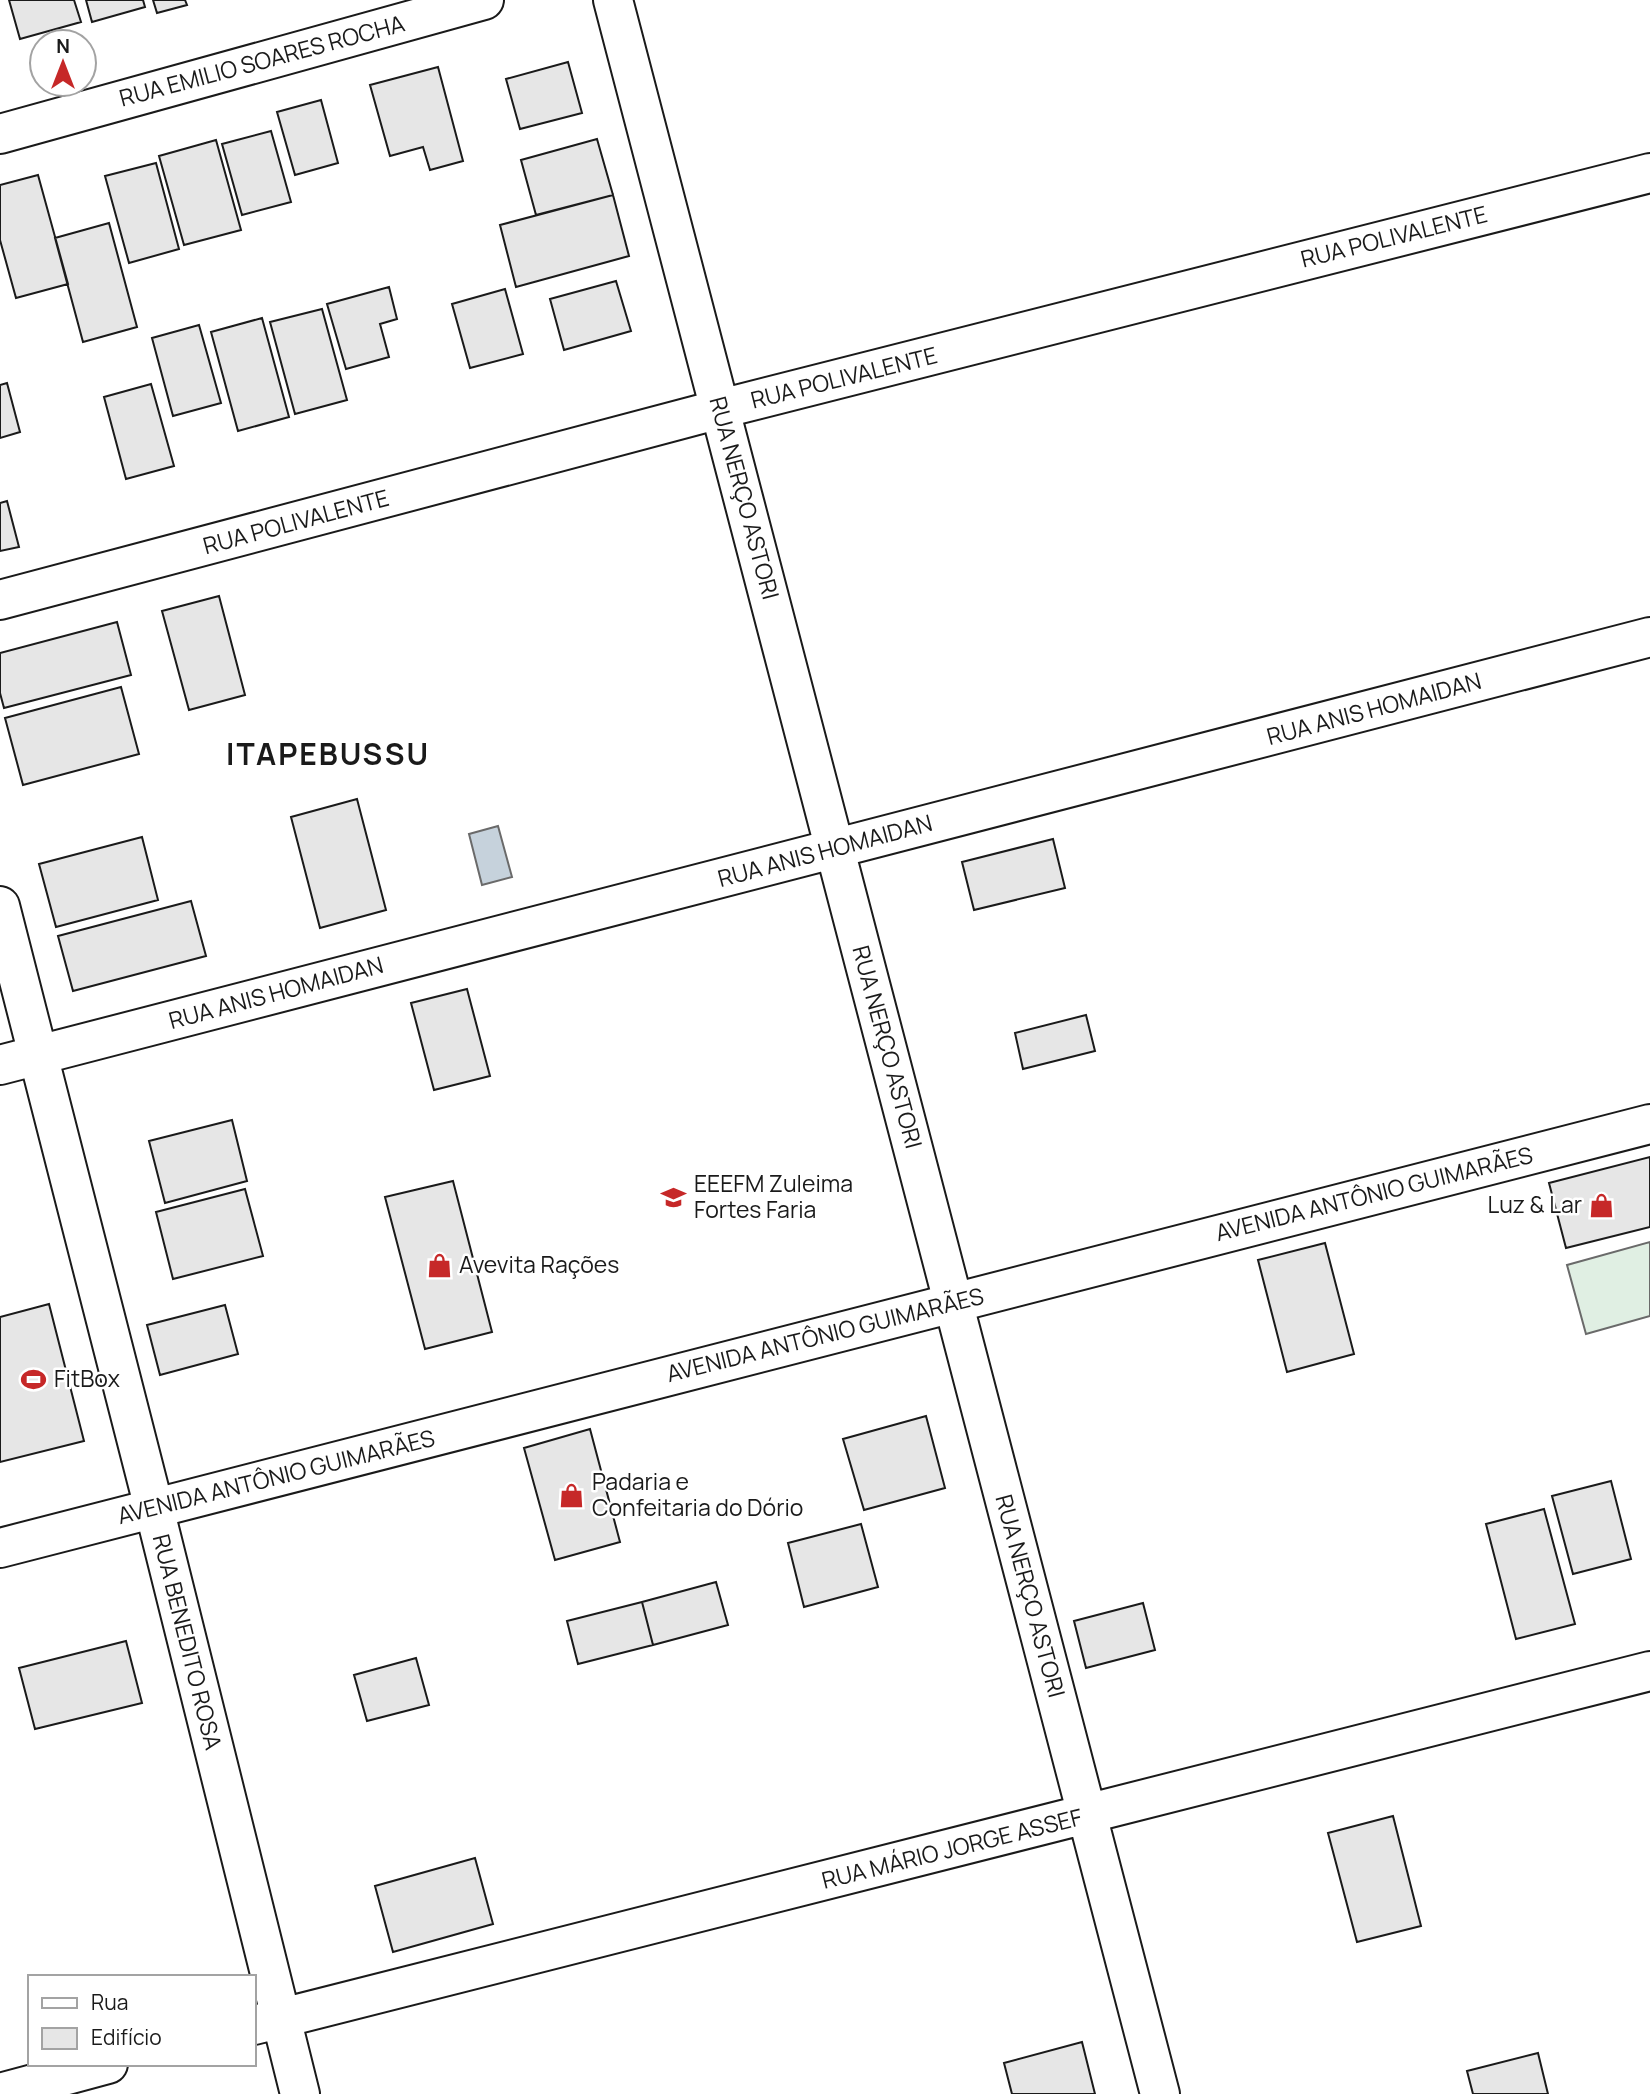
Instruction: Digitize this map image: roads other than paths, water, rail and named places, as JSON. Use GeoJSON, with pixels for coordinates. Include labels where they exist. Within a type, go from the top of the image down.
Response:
{"type":"FeatureCollection","features":[{"type":"Feature","properties":{"kind":"street","name":"RUA EMILIO SOARES ROCHA"},"geometry":{"type":"LineString","coordinates":[[0,134],[484,0]]}},
{"type":"Feature","properties":{"kind":"street","name":"RUA NERÇO ASTORI"},"geometry":{"type":"LineString","coordinates":[[613,0],[1160,2094]]}},
{"type":"Feature","properties":{"kind":"street","name":"RUA POLIVALENTE"},"geometry":{"type":"LineString","coordinates":[[0,600],[720,409],[1650,173]]}},
{"type":"Feature","properties":{"kind":"street","name":"RUA ANIS HOMAIDAN"},"geometry":{"type":"LineString","coordinates":[[0,1065],[1650,637]]}},
{"type":"Feature","properties":{"kind":"street","name":"RUA BENEDITO ROSA"},"geometry":{"type":"LineString","coordinates":[[0,906],[154,1508],[267,2022],[300,2094]]}},
{"type":"Feature","properties":{"kind":"street","name":"AVENIDA ANTÔNIO GUIMARÃES"},"geometry":{"type":"LineString","coordinates":[[0,1548],[1650,1124]]}},
{"type":"Feature","properties":{"kind":"street","name":"RUA MÁRIO JORGE ASSEF"},"geometry":{"type":"LineString","coordinates":[[267,2022],[1650,1671]]}},
{"type":"Feature","properties":{"kind":"street"},"geometry":{"type":"LineString","coordinates":[[0,2093],[101,2066]]}},
{"type":"Feature","properties":{"kind":"place","name":"EEEFM Zuleima Fortes Faria"},"geometry":{"type":"Point","coordinates":[674,1197]}},
{"type":"Feature","properties":{"kind":"place","name":"Luz & Lar"},"geometry":{"type":"Point","coordinates":[1602,1205]}},
{"type":"Feature","properties":{"kind":"place","name":"Avevita Rações"},"geometry":{"type":"Point","coordinates":[439,1265]}},
{"type":"Feature","properties":{"kind":"place","name":"FitBox"},"geometry":{"type":"Point","coordinates":[34,1379]}},
{"type":"Feature","properties":{"kind":"place","name":"Padaria e Confeitaria do Dório"},"geometry":{"type":"Point","coordinates":[572,1495]}},
{"type":"Feature","properties":{"kind":"district","name":"ITAPEBUSSU"},"geometry":{"type":"Point","coordinates":[328,755]}}]}
